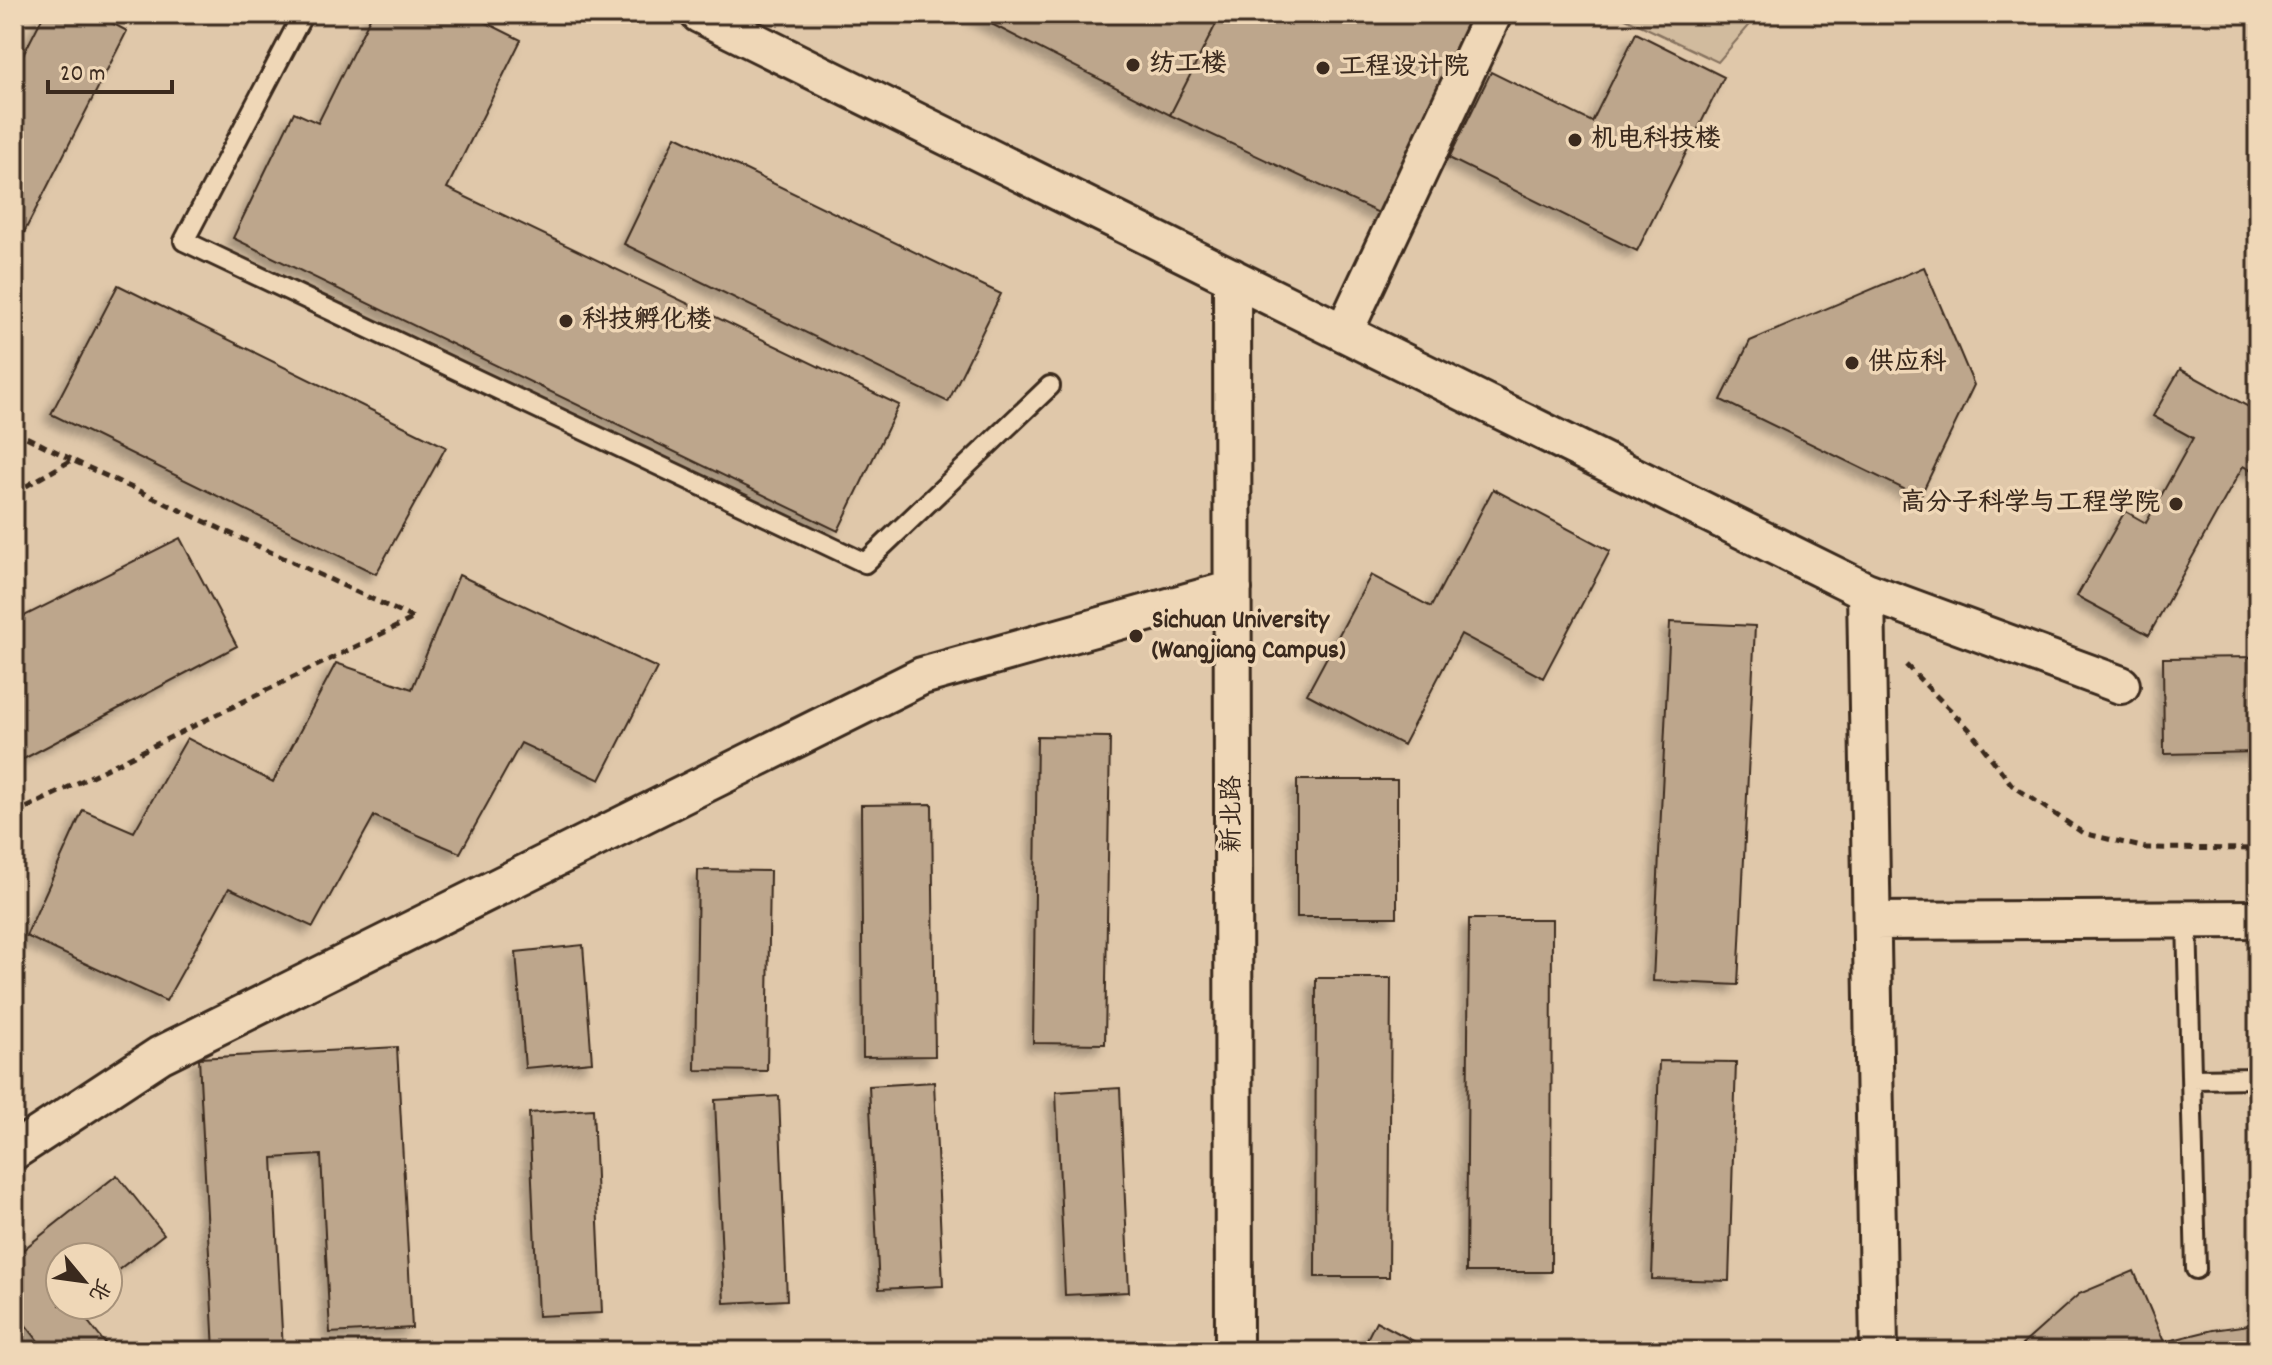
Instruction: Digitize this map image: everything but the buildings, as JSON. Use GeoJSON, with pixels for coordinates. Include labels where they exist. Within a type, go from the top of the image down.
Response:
{"type":"FeatureCollection","features":[{"type":"Feature","properties":{"kind":"street"},"geometry":{"type":"LineString","coordinates":[[699,14],[1344,332],[1866,608],[2121,685]]}},
{"type":"Feature","properties":{"kind":"street"},"geometry":{"type":"LineString","coordinates":[[1344,332],[1493,14]]}},
{"type":"Feature","properties":{"kind":"street","name":"新北路"},"geometry":{"type":"LineString","coordinates":[[1232,277],[1234,1351]]}},
{"type":"Feature","properties":{"kind":"street"},"geometry":{"type":"LineString","coordinates":[[14,1151],[160,1055],[922,676],[1233,589]]}},
{"type":"Feature","properties":{"kind":"street"},"geometry":{"type":"LineString","coordinates":[[1866,608],[1879,1351]]}},
{"type":"Feature","properties":{"kind":"street"},"geometry":{"type":"LineString","coordinates":[[1872,921],[2258,919]]}},
{"type":"Feature","properties":{"kind":"lane"},"geometry":{"type":"LineString","coordinates":[[303,14],[184,241],[865,563],[1050,386]]}},
{"type":"Feature","properties":{"kind":"lane"},"geometry":{"type":"LineString","coordinates":[[2187,920],[2196,1269]]}},
{"type":"Feature","properties":{"kind":"lane"},"geometry":{"type":"LineString","coordinates":[[2192,1079],[2258,1078]]}},
{"type":"Feature","properties":{"kind":"path"},"geometry":{"type":"LineString","coordinates":[[14,431],[414,618],[14,814]]}},
{"type":"Feature","properties":{"kind":"path"},"geometry":{"type":"LineString","coordinates":[[14,493],[72,460]]}},
{"type":"Feature","properties":{"kind":"path"},"geometry":{"type":"LineString","coordinates":[[1866,608],[1969,729],[2012,785],[2083,833],[2146,848],[2258,849]]}},
{"type":"Feature","properties":{"kind":"shaded area","name":"Sichuan University (Wangjiang Campus)"},"geometry":{"type":"Polygon","coordinates":[[[14,14],[2258,14],[2258,1351],[14,1351],[14,14]]]}},
{"type":"Feature","properties":{"kind":"shaded area"},"geometry":{"type":"Polygon","coordinates":[[[1617,14],[1759,14],[1718,62],[1617,14]]]}},
{"type":"Feature","properties":{"kind":"place","name":"纺工楼"},"geometry":{"type":"Point","coordinates":[1133,65]}},
{"type":"Feature","properties":{"kind":"place","name":"工程设计院"},"geometry":{"type":"Point","coordinates":[1323,68]}},
{"type":"Feature","properties":{"kind":"place","name":"机电科技楼"},"geometry":{"type":"Point","coordinates":[1575,140]}},
{"type":"Feature","properties":{"kind":"place","name":"科技孵化楼"},"geometry":{"type":"Point","coordinates":[566,321]}},
{"type":"Feature","properties":{"kind":"place","name":"供应科"},"geometry":{"type":"Point","coordinates":[1852,363]}},
{"type":"Feature","properties":{"kind":"place","name":"高分子科学与工程学院"},"geometry":{"type":"Point","coordinates":[2176,504]}},
{"type":"Feature","properties":{"kind":"place","name":"Sichuan University (Wangjiang Campus)"},"geometry":{"type":"Point","coordinates":[1136,636]}}]}
